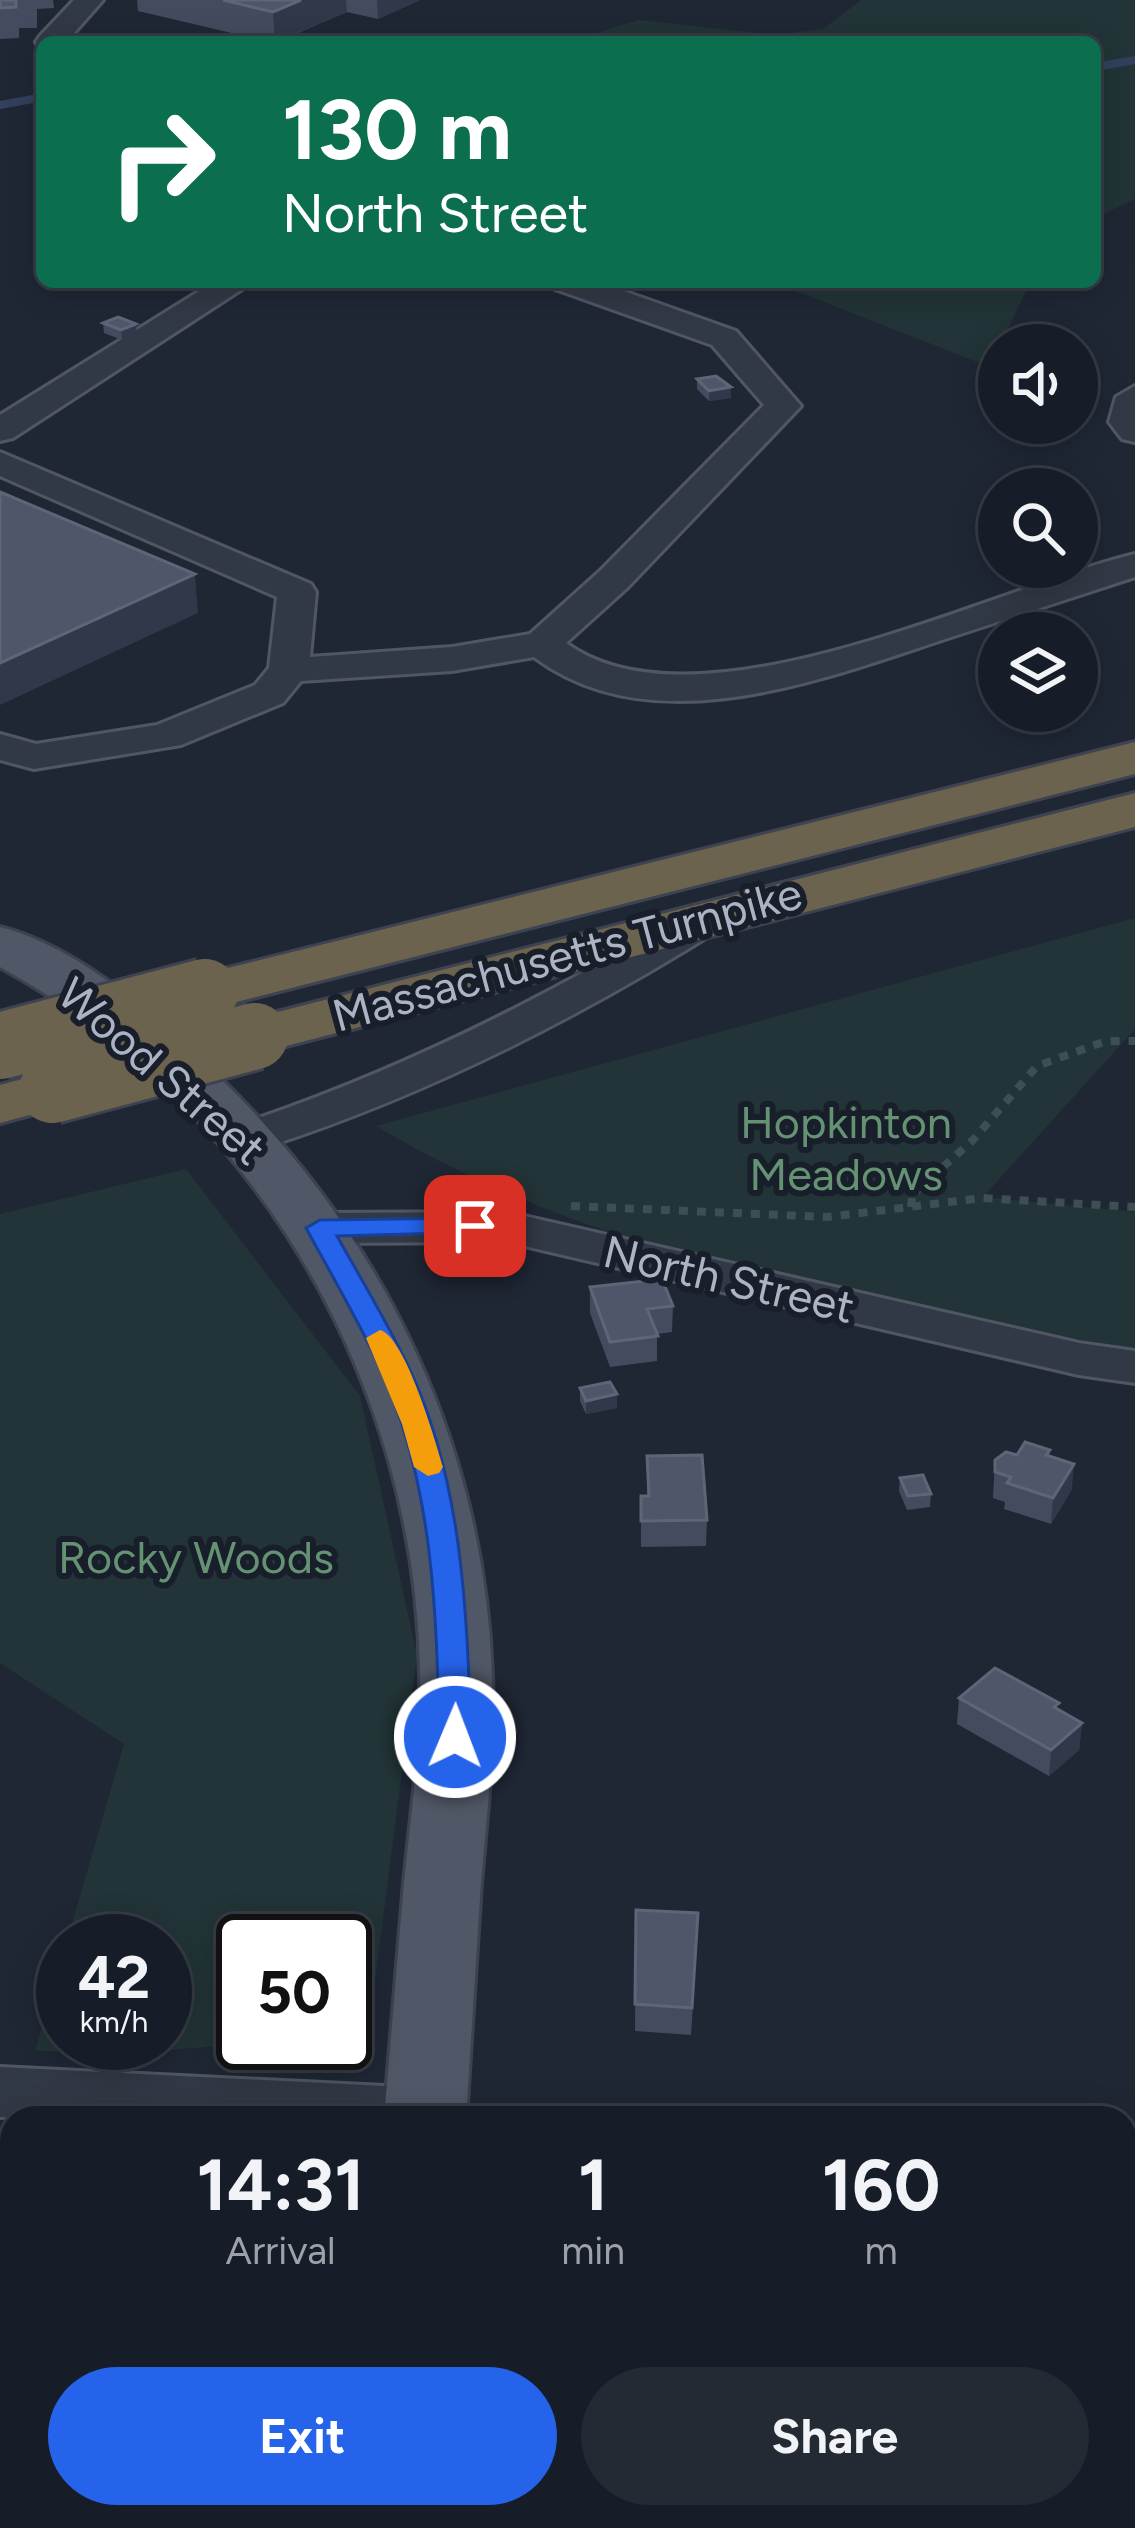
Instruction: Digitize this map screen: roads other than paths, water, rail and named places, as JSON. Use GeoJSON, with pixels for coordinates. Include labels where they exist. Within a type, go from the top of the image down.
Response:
{"type":"FeatureCollection","features":[{"type":"Feature","properties":{"kind":"highway","name":"Massachusetts Turnpike"},"geometry":{"type":"LineString","coordinates":[[0,1046],[1135,758]]}},
{"type":"Feature","properties":{"kind":"highway","name":"Massachusetts Turnpike"},"geometry":{"type":"LineString","coordinates":[[26,1097],[1135,810]]}},
{"type":"Feature","properties":{"kind":"main road","name":"Wood Street"},"geometry":{"type":"LineString","coordinates":[[0,944],[86,994],[249,1137],[320,1228],[396,1370],[416,1424],[444,1540],[456,1669],[455,1737],[426,2106]]}},
{"type":"Feature","properties":{"kind":"street"},"geometry":{"type":"LineString","coordinates":[[56,36],[89,0]]}},
{"type":"Feature","properties":{"kind":"street"},"geometry":{"type":"LineString","coordinates":[[0,430],[227,288]]}},
{"type":"Feature","properties":{"kind":"street"},"geometry":{"type":"LineString","coordinates":[[289,670],[452,659],[542,644],[614,579],[783,406],[724,338],[584,288]]}},
{"type":"Feature","properties":{"kind":"street"},"geometry":{"type":"LineString","coordinates":[[1135,398],[1128,404],[1126,422],[1135,431]]}},
{"type":"Feature","properties":{"kind":"street"},"geometry":{"type":"LineString","coordinates":[[0,464],[297,592],[289,670],[269,694],[166,736],[34,757],[0,746]]}},
{"type":"Feature","properties":{"kind":"street"},"geometry":{"type":"LineString","coordinates":[[542,644],[577,670],[622,684],[690,687],[785,678],[1135,565]]}},
{"type":"Feature","properties":{"kind":"street"},"geometry":{"type":"LineString","coordinates":[[249,1137],[356,1101],[560,1009],[709,917]]}},
{"type":"Feature","properties":{"kind":"street","name":"North Street"},"geometry":{"type":"LineString","coordinates":[[320,1228],[507,1227],[1033,1349],[1135,1367]]}},
{"type":"Feature","properties":{"kind":"street"},"geometry":{"type":"LineString","coordinates":[[0,2092],[248,2106]]}},
{"type":"Feature","properties":{"kind":"waterway"},"geometry":{"type":"LineString","coordinates":[[1101,66],[1135,60]]}},
{"type":"Feature","properties":{"kind":"waterway"},"geometry":{"type":"LineString","coordinates":[[0,105],[36,98]]}},
{"type":"Feature","properties":{"kind":"park label","name":"Hopkinton Meadows"},"geometry":{"type":"Point","coordinates":[846,1148]}},
{"type":"Feature","properties":{"kind":"park label","name":"Rocky Woods"},"geometry":{"type":"Point","coordinates":[196,1557]}}]}
